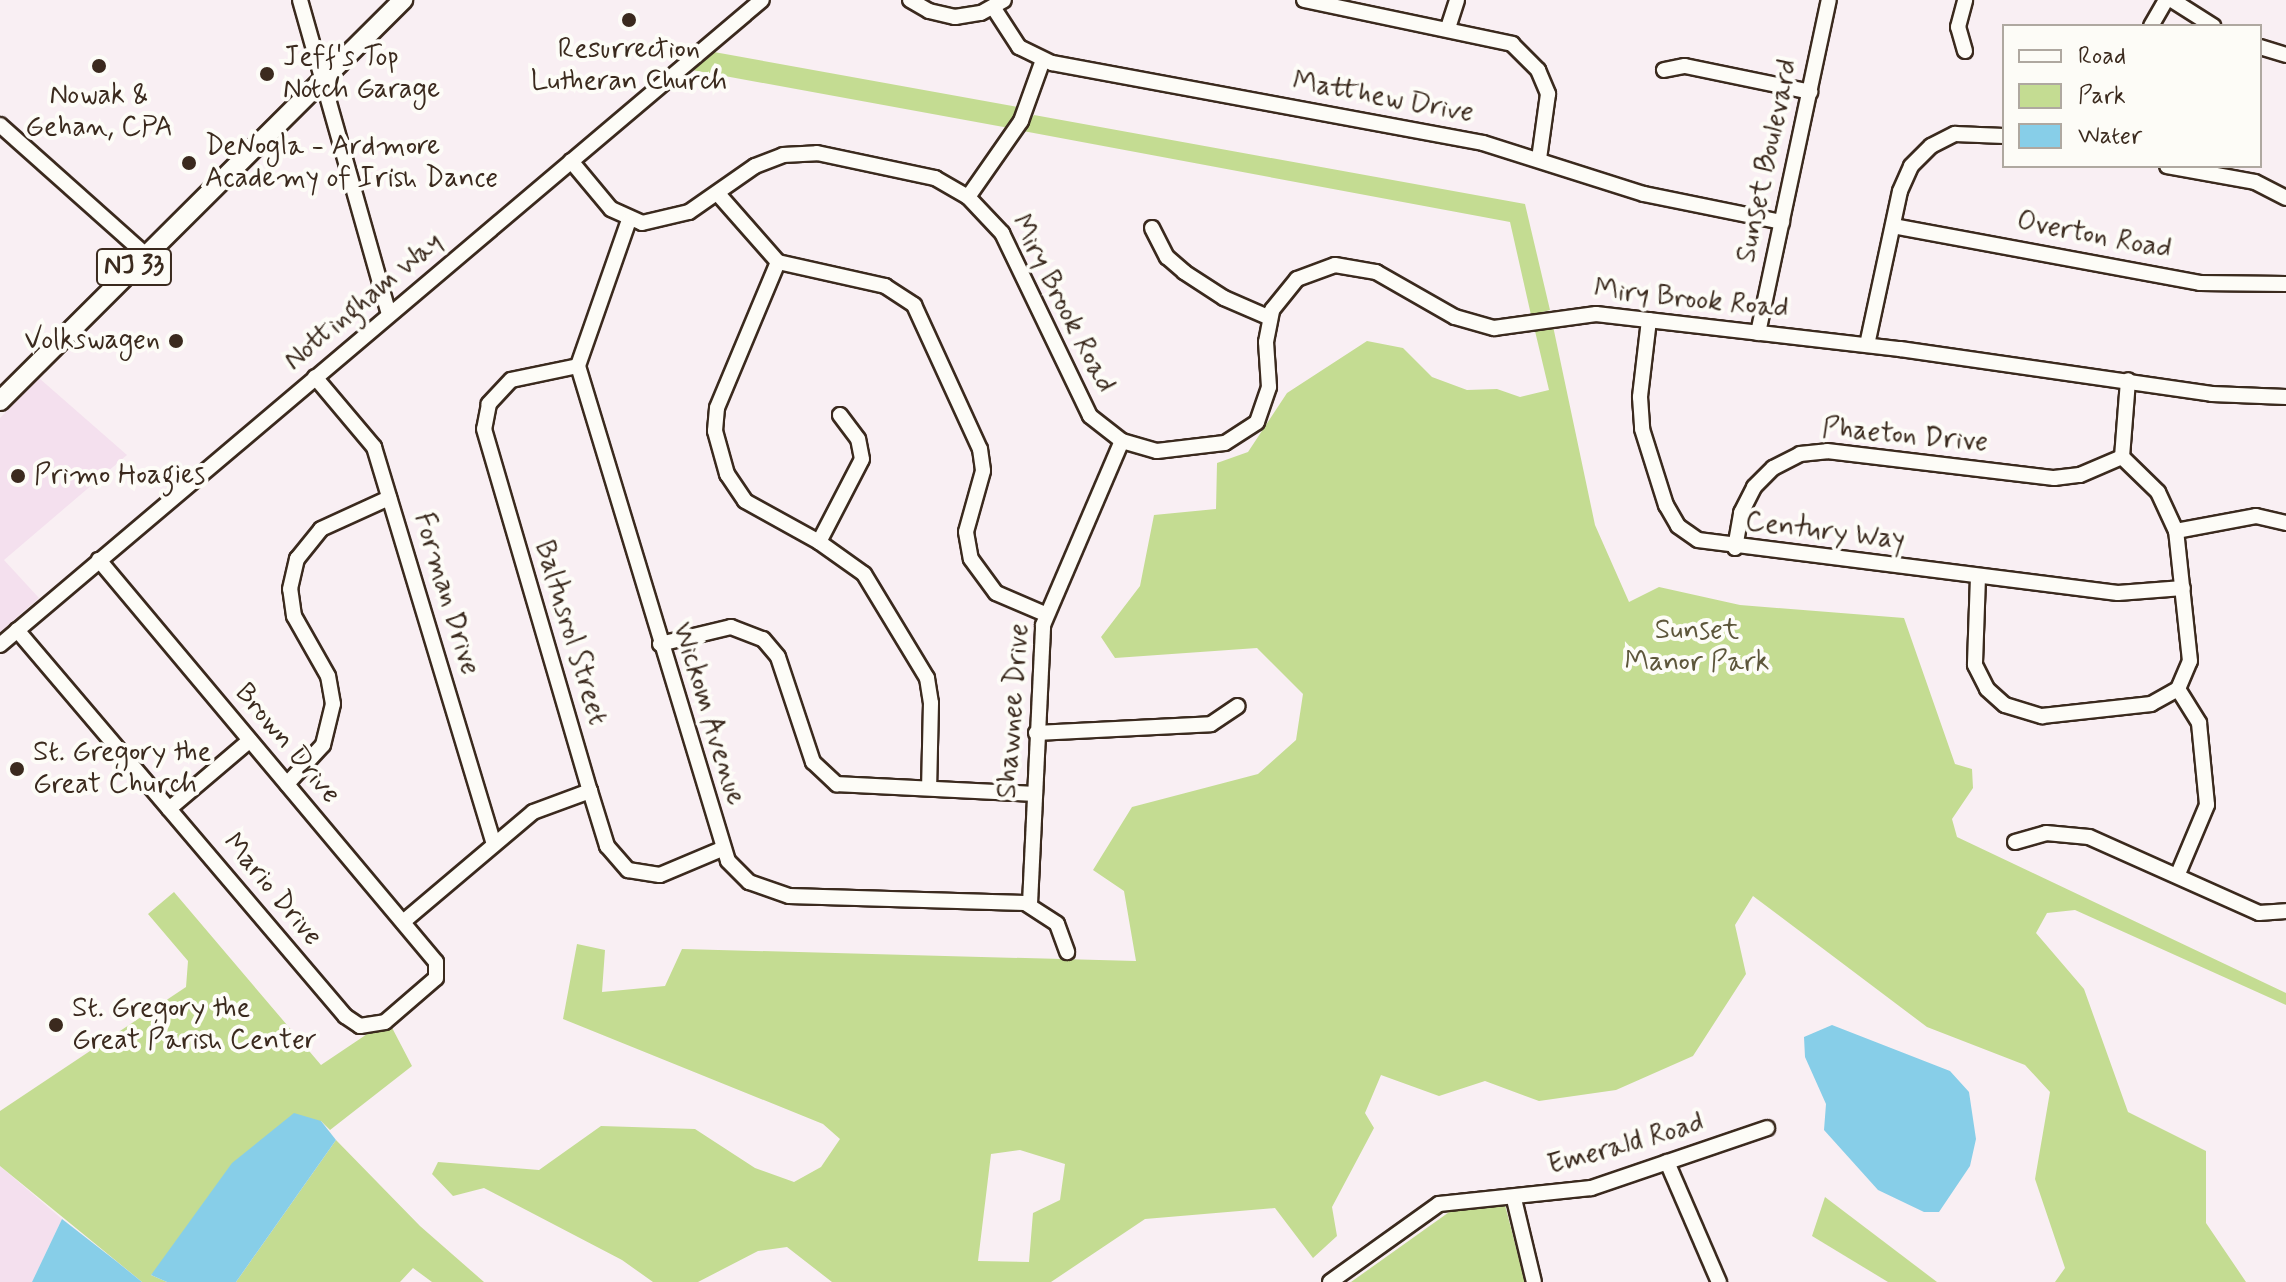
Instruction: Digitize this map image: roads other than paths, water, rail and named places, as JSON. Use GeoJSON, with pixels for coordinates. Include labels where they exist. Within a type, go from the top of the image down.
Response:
{"type":"FeatureCollection","features":[{"type":"Feature","properties":{"kind":"main road","name":"NJ 33"},"geometry":{"type":"LineString","coordinates":[[0,401],[403,0]]}},
{"type":"Feature","properties":{"kind":"street"},"geometry":{"type":"LineString","coordinates":[[300,0],[389,315]]}},
{"type":"Feature","properties":{"kind":"street","name":"Nottingham Way"},"geometry":{"type":"LineString","coordinates":[[0,645],[762,0]]}},
{"type":"Feature","properties":{"kind":"street"},"geometry":{"type":"LineString","coordinates":[[910,0],[955,17],[999,4]]}},
{"type":"Feature","properties":{"kind":"street"},"geometry":{"type":"LineString","coordinates":[[1304,0],[1448,28],[1512,44],[1538,70],[1549,105],[1539,159]]}},
{"type":"Feature","properties":{"kind":"street"},"geometry":{"type":"LineString","coordinates":[[1448,28],[1457,0]]}},
{"type":"Feature","properties":{"kind":"street","name":"Sunset Boulevard"},"geometry":{"type":"LineString","coordinates":[[1758,333],[1829,0]]}},
{"type":"Feature","properties":{"kind":"street"},"geometry":{"type":"LineString","coordinates":[[1965,0],[1958,27],[1965,51]]}},
{"type":"Feature","properties":{"kind":"street"},"geometry":{"type":"LineString","coordinates":[[2152,24],[2169,0],[2210,24]]}},
{"type":"Feature","properties":{"kind":"street","name":"Matthew Drive"},"geometry":{"type":"LineString","coordinates":[[999,4],[1009,37],[1043,60],[1483,143],[1644,194],[1782,222]]}},
{"type":"Feature","properties":{"kind":"street"},"geometry":{"type":"LineString","coordinates":[[2262,48],[2286,55]]}},
{"type":"Feature","properties":{"kind":"street"},"geometry":{"type":"LineString","coordinates":[[968,197],[1021,121],[1043,60]]}},
{"type":"Feature","properties":{"kind":"street"},"geometry":{"type":"LineString","coordinates":[[1664,70],[1685,66],[1810,92]]}},
{"type":"Feature","properties":{"kind":"street"},"geometry":{"type":"LineString","coordinates":[[0,125],[146,255]]}},
{"type":"Feature","properties":{"kind":"street"},"geometry":{"type":"LineString","coordinates":[[1867,345],[1904,179],[1931,146],[1969,132],[2002,136]]}},
{"type":"Feature","properties":{"kind":"street","name":"Miry Brook Road"},"geometry":{"type":"LineString","coordinates":[[629,220],[672,218],[719,195],[755,166],[799,152],[918,172],[968,197],[1010,246],[1082,405],[1122,441]]}},
{"type":"Feature","properties":{"kind":"street"},"geometry":{"type":"LineString","coordinates":[[571,161],[611,209],[629,220],[578,366]]}},
{"type":"Feature","properties":{"kind":"street"},"geometry":{"type":"LineString","coordinates":[[2178,168],[2255,182],[2286,198]]}},
{"type":"Feature","properties":{"kind":"street"},"geometry":{"type":"LineString","coordinates":[[719,195],[778,262],[885,286],[914,305],[980,449],[983,471],[966,532],[971,559],[996,593],[1045,614]]}},
{"type":"Feature","properties":{"kind":"street","name":"Overton Road"},"geometry":{"type":"LineString","coordinates":[[1893,226],[2200,283],[2286,284]]}},
{"type":"Feature","properties":{"kind":"street"},"geometry":{"type":"LineString","coordinates":[[1122,441],[1173,451],[1225,443],[1247,432],[1267,400],[1270,318],[1224,298],[1184,272],[1167,257],[1152,228]]}},
{"type":"Feature","properties":{"kind":"street"},"geometry":{"type":"LineString","coordinates":[[778,262],[720,397],[715,431],[737,494],[819,542],[864,574],[927,678],[931,703],[929,788]]}},
{"type":"Feature","properties":{"kind":"street","name":"Miry Brook Road"},"geometry":{"type":"LineString","coordinates":[[1270,318],[1297,279],[1321,267],[1349,264],[1376,272],[1479,326],[1511,329],[1596,314],[1867,345],[2212,394],[2286,397]]}},
{"type":"Feature","properties":{"kind":"street","name":"Century Way"},"geometry":{"type":"LineString","coordinates":[[1649,320],[1640,412],[1666,505],[1688,534],[1735,548],[2118,593],[2183,588]]}},
{"type":"Feature","properties":{"kind":"street","name":"Wickom Avenue"},"geometry":{"type":"LineString","coordinates":[[578,366],[722,849],[738,872],[775,894],[1030,904]]}},
{"type":"Feature","properties":{"kind":"street","name":"Baltusrol Street"},"geometry":{"type":"LineString","coordinates":[[578,366],[511,380],[489,404],[484,429],[590,791],[607,846],[628,870],[660,875],[722,849]]}},
{"type":"Feature","properties":{"kind":"street","name":"Forman Drive"},"geometry":{"type":"LineString","coordinates":[[315,377],[365,432],[389,498],[494,844]]}},
{"type":"Feature","properties":{"kind":"street"},"geometry":{"type":"LineString","coordinates":[[1978,577],[1975,665],[1987,689],[2005,705],[2042,716],[2151,704],[2178,689],[2190,661],[2176,531],[2158,492],[2122,457],[2128,380]]}},
{"type":"Feature","properties":{"kind":"street"},"geometry":{"type":"LineString","coordinates":[[819,542],[862,459],[858,439],[840,415]]}},
{"type":"Feature","properties":{"kind":"street","name":"Shawnee Drive"},"geometry":{"type":"LineString","coordinates":[[1030,904],[1036,733],[1045,614],[1122,441]]}},
{"type":"Feature","properties":{"kind":"street","name":"Phaeton Drive"},"geometry":{"type":"LineString","coordinates":[[1735,548],[1741,513],[1754,487],[1773,468],[1800,454],[1827,451],[2054,478],[2080,475],[2122,457]]}},
{"type":"Feature","properties":{"kind":"street"},"geometry":{"type":"LineString","coordinates":[[287,784],[323,745],[333,704],[323,664],[294,616],[290,589],[297,559],[321,529],[389,498]]}},
{"type":"Feature","properties":{"kind":"street"},"geometry":{"type":"LineString","coordinates":[[2176,531],[2256,516],[2286,523]]}},
{"type":"Feature","properties":{"kind":"street","name":"Brown Drive"},"geometry":{"type":"LineString","coordinates":[[99,560],[436,962]]}},
{"type":"Feature","properties":{"kind":"street"},"geometry":{"type":"LineString","coordinates":[[660,644],[719,628],[753,632],[778,657],[809,753],[827,779],[848,787],[1034,794]]}},
{"type":"Feature","properties":{"kind":"street","name":"Mario Drive"},"geometry":{"type":"LineString","coordinates":[[17,630],[345,1016],[368,1027],[385,1022],[436,978],[436,962]]}},
{"type":"Feature","properties":{"kind":"street"},"geometry":{"type":"LineString","coordinates":[[2178,689],[2199,723],[2207,805],[2178,874]]}},
{"type":"Feature","properties":{"kind":"street"},"geometry":{"type":"LineString","coordinates":[[1036,733],[1211,724],[1238,706]]}},
{"type":"Feature","properties":{"kind":"street"},"geometry":{"type":"LineString","coordinates":[[169,809],[250,740]]}},
{"type":"Feature","properties":{"kind":"street"},"geometry":{"type":"LineString","coordinates":[[403,922],[546,804],[590,791]]}},
{"type":"Feature","properties":{"kind":"street"},"geometry":{"type":"LineString","coordinates":[[2015,842],[2046,833],[2075,833],[2178,874],[2259,913],[2286,911]]}},
{"type":"Feature","properties":{"kind":"street"},"geometry":{"type":"LineString","coordinates":[[1030,904],[1057,924],[1067,952]]}},
{"type":"Feature","properties":{"kind":"street","name":"Emerald Road"},"geometry":{"type":"LineString","coordinates":[[1334,1281],[1439,1204],[1469,1197],[1514,1199],[1591,1188],[1767,1128]]}},
{"type":"Feature","properties":{"kind":"street"},"geometry":{"type":"LineString","coordinates":[[1667,1162],[1719,1282]]}},
{"type":"Feature","properties":{"kind":"street"},"geometry":{"type":"LineString","coordinates":[[1514,1199],[1534,1282]]}},
{"type":"Feature","properties":{"kind":"water"},"geometry":{"type":"Polygon","coordinates":[[[1832,1025],[1950,1071],[1969,1092],[1976,1139],[1970,1166],[1939,1212],[1924,1212],[1878,1190],[1824,1130],[1826,1104],[1805,1057],[1804,1037],[1832,1025]]]}},
{"type":"Feature","properties":{"kind":"water"},"geometry":{"type":"Polygon","coordinates":[[[294,1113],[321,1121],[336,1140],[236,1282],[167,1282],[151,1275],[232,1163],[294,1113]]]}},
{"type":"Feature","properties":{"kind":"water"},"geometry":{"type":"Polygon","coordinates":[[[62,1219],[116,1261],[142,1282],[32,1282],[62,1219]]]}},
{"type":"Feature","properties":{"kind":"place","name":"Resurrection Lutheran Church"},"geometry":{"type":"Point","coordinates":[629,20]}},
{"type":"Feature","properties":{"kind":"place","name":"Nowak & Gehan, CPA"},"geometry":{"type":"Point","coordinates":[99,66]}},
{"type":"Feature","properties":{"kind":"place","name":"Jeff's Top Notch Garage"},"geometry":{"type":"Point","coordinates":[267,74]}},
{"type":"Feature","properties":{"kind":"place","name":"DeNogla - Ardmore Academy of Irish Dance"},"geometry":{"type":"Point","coordinates":[189,163]}},
{"type":"Feature","properties":{"kind":"place","name":"Volkswagen"},"geometry":{"type":"Point","coordinates":[176,341]}},
{"type":"Feature","properties":{"kind":"place","name":"Primo Hoagies"},"geometry":{"type":"Point","coordinates":[18,476]}},
{"type":"Feature","properties":{"kind":"place","name":"St. Gregory the Great Church"},"geometry":{"type":"Point","coordinates":[17,769]}},
{"type":"Feature","properties":{"kind":"place","name":"St. Gregory the Great Parish Center"},"geometry":{"type":"Point","coordinates":[56,1025]}},
{"type":"Feature","properties":{"kind":"park label","name":"Sunset Manor Park"},"geometry":{"type":"Point","coordinates":[1697,647]}}]}
